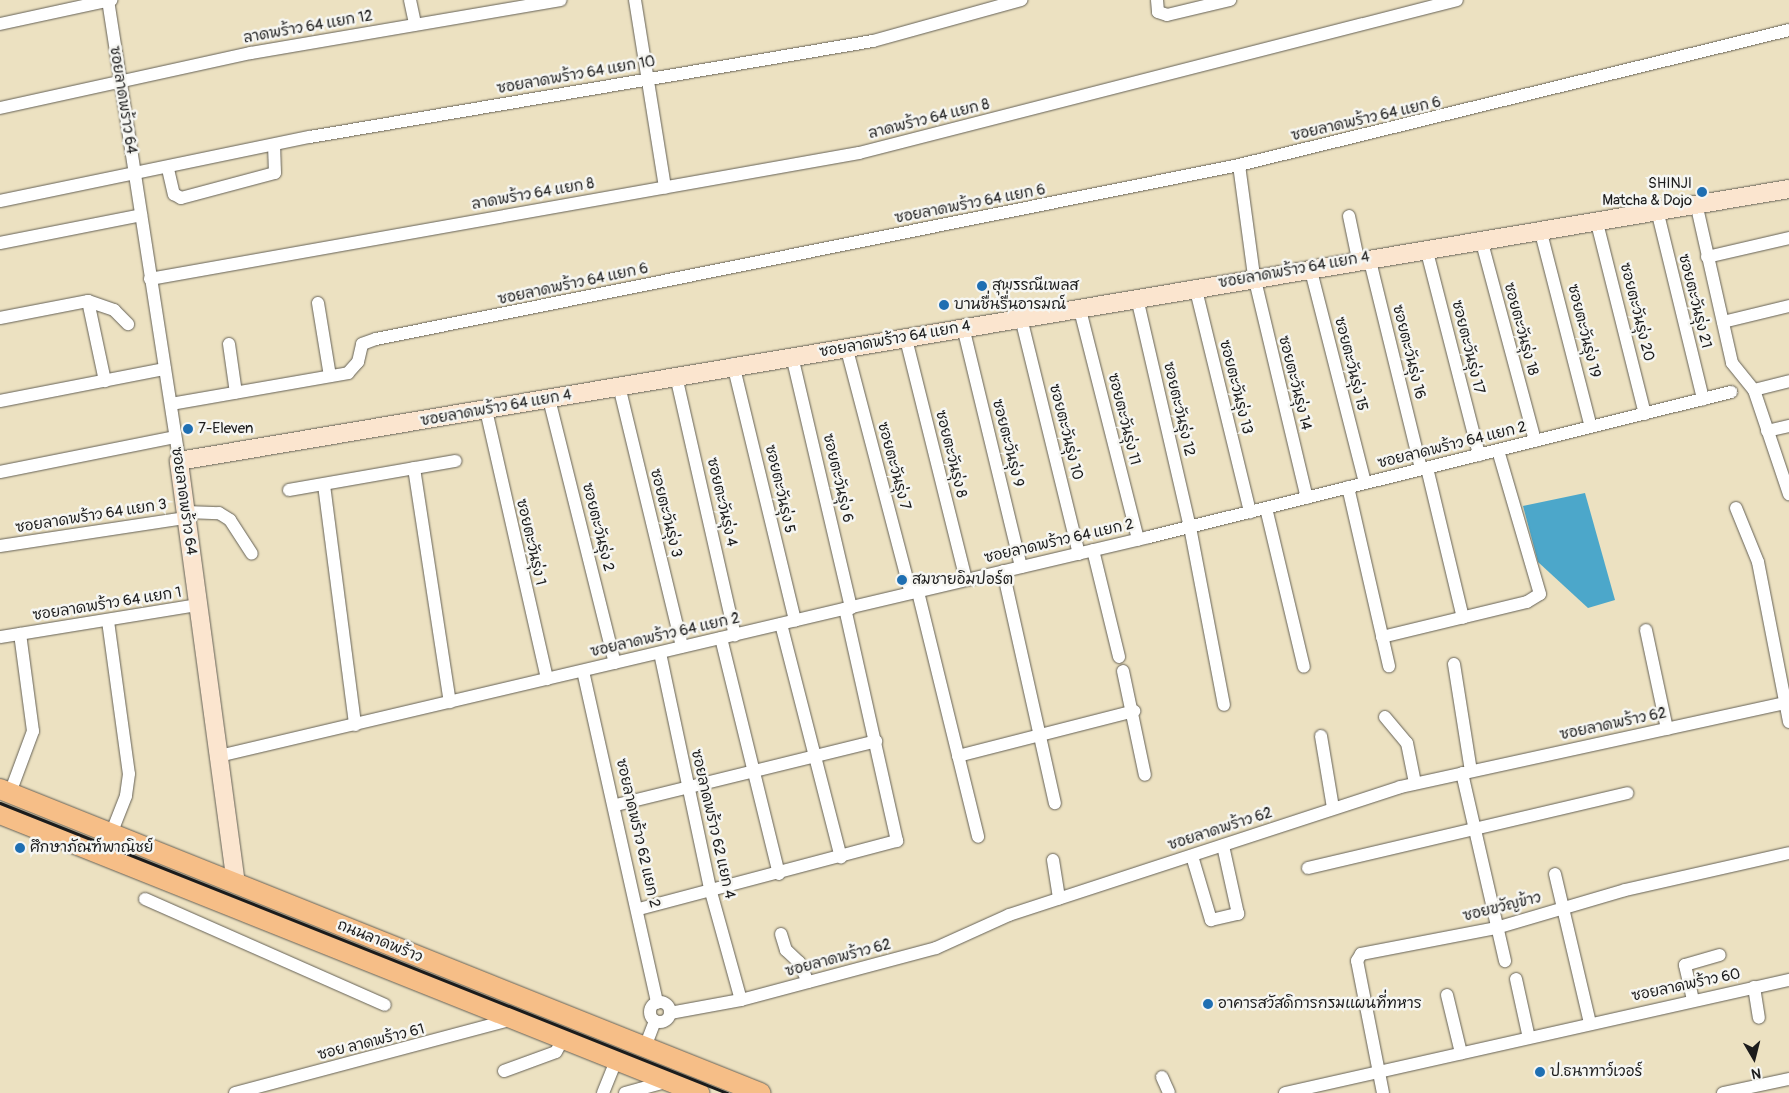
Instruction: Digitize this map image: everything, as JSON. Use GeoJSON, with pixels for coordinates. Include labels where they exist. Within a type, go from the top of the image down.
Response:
{"type":"FeatureCollection","features":[{"type":"Feature","properties":{"kind":"main road","name":"ถนนลาดพร้าว"},"geometry":{"type":"LineString","coordinates":[[5,791],[760,1093]]}},
{"type":"Feature","properties":{"kind":"main road","name":"ถนนลาดพร้าว"},"geometry":{"type":"LineString","coordinates":[[0,814],[699,1093]]}},
{"type":"Feature","properties":{"kind":"main road"},"geometry":{"type":"LineString","coordinates":[[229,905],[236,884]]}},
{"type":"Feature","properties":{"kind":"street"},"geometry":{"type":"LineString","coordinates":[[0,24],[109,0]]}},
{"type":"Feature","properties":{"kind":"street","name":"ซอยลาดพร้าว 64"},"geometry":{"type":"LineString","coordinates":[[109,0],[150,279],[171,404],[236,884]]}},
{"type":"Feature","properties":{"kind":"street"},"geometry":{"type":"LineString","coordinates":[[410,0],[414,24]]}},
{"type":"Feature","properties":{"kind":"street","name":"ลาดพร้าว 64 แยก 12"},"geometry":{"type":"LineString","coordinates":[[0,108],[120,81],[414,24],[561,0]]}},
{"type":"Feature","properties":{"kind":"street"},"geometry":{"type":"LineString","coordinates":[[634,0],[665,188]]}},
{"type":"Feature","properties":{"kind":"street","name":"ซอยลาดพร้าว 64 แยก 10"},"geometry":{"type":"LineString","coordinates":[[0,201],[135,176],[274,145],[873,41],[1020,0]]}},
{"type":"Feature","properties":{"kind":"street"},"geometry":{"type":"LineString","coordinates":[[1156,0],[1158,12],[1167,15],[1230,0]]}},
{"type":"Feature","properties":{"kind":"street","name":"ลาดพร้าว 64 แยก 8"},"geometry":{"type":"LineString","coordinates":[[150,279],[859,153],[1457,0]]}},
{"type":"Feature","properties":{"kind":"street","name":"ซอยลาดพร้าว 64 แยก 6"},"geometry":{"type":"LineString","coordinates":[[171,404],[348,373],[358,362],[362,344],[376,339],[1240,166],[1789,30]]}},
{"type":"Feature","properties":{"kind":"street"},"geometry":{"type":"LineString","coordinates":[[168,169],[174,194],[181,198],[275,173],[274,145]]}},
{"type":"Feature","properties":{"kind":"street","name":"ซอยตะวันรุ่ง 14"},"geometry":{"type":"LineString","coordinates":[[1240,166],[1254,276],[1306,498]]}},
{"type":"Feature","properties":{"kind":"street","name":"ซอยลาดพร้าว 64 แยก 4"},"geometry":{"type":"LineString","coordinates":[[179,461],[486,410],[733,364],[792,356],[905,335],[1021,318],[1079,306],[1136,298],[1195,286],[1363,258],[1481,239],[1542,236],[1596,219],[1789,189]]}},
{"type":"Feature","properties":{"kind":"street"},"geometry":{"type":"LineString","coordinates":[[1696,203],[1732,363],[1754,390],[1789,494]]}},
{"type":"Feature","properties":{"kind":"street","name":"ซอยตะวันรุ่ง 21"},"geometry":{"type":"LineString","coordinates":[[1657,210],[1703,399]]}},
{"type":"Feature","properties":{"kind":"street"},"geometry":{"type":"LineString","coordinates":[[0,243],[141,215]]}},
{"type":"Feature","properties":{"kind":"street","name":"ซอยตะวันรุ่ง 16"},"geometry":{"type":"LineString","coordinates":[[1349,216],[1363,258],[1417,456],[1424,469],[1463,618]]}},
{"type":"Feature","properties":{"kind":"street","name":"ซอยตะวันรุ่ง 20"},"geometry":{"type":"LineString","coordinates":[[1596,219],[1645,414]]}},
{"type":"Feature","properties":{"kind":"street","name":"ซอยตะวันรุ่ง 19"},"geometry":{"type":"LineString","coordinates":[[1542,236],[1591,427]]}},
{"type":"Feature","properties":{"kind":"street"},"geometry":{"type":"LineString","coordinates":[[1707,257],[1789,238]]}},
{"type":"Feature","properties":{"kind":"street","name":"ซอยตะวันรุ่ง 18"},"geometry":{"type":"LineString","coordinates":[[1481,239],[1535,441]]}},
{"type":"Feature","properties":{"kind":"street","name":"ซอยตะวันรุ่ง 17"},"geometry":{"type":"LineString","coordinates":[[1426,248],[1479,455]]}},
{"type":"Feature","properties":{"kind":"street","name":"ซอยตะวันรุ่ง 15"},"geometry":{"type":"LineString","coordinates":[[1310,267],[1365,483]]}},
{"type":"Feature","properties":{"kind":"street","name":"ซอยตะวันรุ่ง 13"},"geometry":{"type":"LineString","coordinates":[[1195,286],[1250,512]]}},
{"type":"Feature","properties":{"kind":"street","name":"ซอยตะวันรุ่ง 12"},"geometry":{"type":"LineString","coordinates":[[1136,298],[1190,527],[1224,705]]}},
{"type":"Feature","properties":{"kind":"street"},"geometry":{"type":"LineString","coordinates":[[88,301],[105,381]]}},
{"type":"Feature","properties":{"kind":"street"},"geometry":{"type":"LineString","coordinates":[[0,318],[88,301],[114,310],[128,324]]}},
{"type":"Feature","properties":{"kind":"street"},"geometry":{"type":"LineString","coordinates":[[318,303],[330,376]]}},
{"type":"Feature","properties":{"kind":"street","name":"ซอยตะวันรุ่ง 11"},"geometry":{"type":"LineString","coordinates":[[1079,306],[1138,540]]}},
{"type":"Feature","properties":{"kind":"street"},"geometry":{"type":"LineString","coordinates":[[1723,322],[1789,306]]}},
{"type":"Feature","properties":{"kind":"street","name":"ซอยตะวันรุ่ง 10"},"geometry":{"type":"LineString","coordinates":[[1021,318],[1079,554]]}},
{"type":"Feature","properties":{"kind":"street","name":"ซอยตะวันรุ่ง 9"},"geometry":{"type":"LineString","coordinates":[[964,327],[1021,567]]}},
{"type":"Feature","properties":{"kind":"street","name":"ซอยตะวันรุ่ง 8"},"geometry":{"type":"LineString","coordinates":[[905,335],[966,580]]}},
{"type":"Feature","properties":{"kind":"street"},"geometry":{"type":"LineString","coordinates":[[229,344],[236,393]]}},
{"type":"Feature","properties":{"kind":"street","name":"ซอยตะวันรุ่ง 7"},"geometry":{"type":"LineString","coordinates":[[846,346],[914,592],[978,837]]}},
{"type":"Feature","properties":{"kind":"street","name":"ซอยตะวันรุ่ง 6"},"geometry":{"type":"LineString","coordinates":[[792,356],[897,841],[841,857]]}},
{"type":"Feature","properties":{"kind":"street","name":"ซอยตะวันรุ่ง 5"},"geometry":{"type":"LineString","coordinates":[[733,364],[794,621]]}},
{"type":"Feature","properties":{"kind":"street"},"geometry":{"type":"LineString","coordinates":[[0,401],[165,369]]}},
{"type":"Feature","properties":{"kind":"street","name":"ซอยตะวันรุ่ง 4"},"geometry":{"type":"LineString","coordinates":[[676,376],[735,635]]}},
{"type":"Feature","properties":{"kind":"street"},"geometry":{"type":"LineString","coordinates":[[1754,390],[1789,381]]}},
{"type":"Feature","properties":{"kind":"street","name":"ซอยตะวันรุ่ง 3"},"geometry":{"type":"LineString","coordinates":[[619,386],[682,648]]}},
{"type":"Feature","properties":{"kind":"street","name":"ซอยลาดพร้าว 64 แยก 2"},"geometry":{"type":"LineString","coordinates":[[219,756],[1138,540],[1730,392]]}},
{"type":"Feature","properties":{"kind":"street","name":"ซอยตะวันรุ่ง 2"},"geometry":{"type":"LineString","coordinates":[[549,398],[615,663]]}},
{"type":"Feature","properties":{"kind":"street","name":"ซอยตะวันรุ่ง 1"},"geometry":{"type":"LineString","coordinates":[[486,410],[547,679]]}},
{"type":"Feature","properties":{"kind":"street"},"geometry":{"type":"LineString","coordinates":[[1768,431],[1789,426]]}},
{"type":"Feature","properties":{"kind":"street"},"geometry":{"type":"LineString","coordinates":[[0,472],[175,437]]}},
{"type":"Feature","properties":{"kind":"street"},"geometry":{"type":"LineString","coordinates":[[1382,637],[1526,602],[1540,594],[1498,450]]}},
{"type":"Feature","properties":{"kind":"street"},"geometry":{"type":"LineString","coordinates":[[289,490],[456,462]]}},
{"type":"Feature","properties":{"kind":"street"},"geometry":{"type":"LineString","coordinates":[[414,468],[450,702]]}},
{"type":"Feature","properties":{"kind":"street"},"geometry":{"type":"LineString","coordinates":[[324,485],[355,725]]}},
{"type":"Feature","properties":{"kind":"street"},"geometry":{"type":"LineString","coordinates":[[1348,487],[1389,666]]}},
{"type":"Feature","properties":{"kind":"street"},"geometry":{"type":"LineString","coordinates":[[1266,508],[1304,667]]}},
{"type":"Feature","properties":{"kind":"street"},"geometry":{"type":"LineString","coordinates":[[1736,508],[1758,562],[1788,702],[1789,722]]}},
{"type":"Feature","properties":{"kind":"street","name":"ซอยลาดพร้าว 64 แยก 3"},"geometry":{"type":"LineString","coordinates":[[0,546],[186,515],[219,513],[230,520],[252,554]]}},
{"type":"Feature","properties":{"kind":"street"},"geometry":{"type":"LineString","coordinates":[[1093,550],[1119,657]]}},
{"type":"Feature","properties":{"kind":"street"},"geometry":{"type":"LineString","coordinates":[[1003,572],[1055,803]]}},
{"type":"Feature","properties":{"kind":"street","name":"ซอยลาดพร้าว 64 แยก 1"},"geometry":{"type":"LineString","coordinates":[[0,637],[198,605]]}},
{"type":"Feature","properties":{"kind":"street"},"geometry":{"type":"LineString","coordinates":[[108,621],[129,774],[126,796],[111,834]]}},
{"type":"Feature","properties":{"kind":"street"},"geometry":{"type":"LineString","coordinates":[[640,909],[841,857],[781,624]]}},
{"type":"Feature","properties":{"kind":"street"},"geometry":{"type":"LineString","coordinates":[[1646,630],[1667,729]]}},
{"type":"Feature","properties":{"kind":"street"},"geometry":{"type":"LineString","coordinates":[[5,791],[33,731],[20,634]]}},
{"type":"Feature","properties":{"kind":"street"},"geometry":{"type":"LineString","coordinates":[[721,638],[779,874]]}},
{"type":"Feature","properties":{"kind":"street","name":"ซอยลาดพร้าว 62 แยก 4"},"geometry":{"type":"LineString","coordinates":[[660,653],[687,787],[711,892],[741,1000]]}},
{"type":"Feature","properties":{"kind":"street"},"geometry":{"type":"LineString","coordinates":[[1454,664],[1474,827],[1505,961]]}},
{"type":"Feature","properties":{"kind":"street","name":"ซอยลาดพร้าว 62 แยก 2"},"geometry":{"type":"LineString","coordinates":[[583,671],[640,909],[657,1003]]}},
{"type":"Feature","properties":{"kind":"street"},"geometry":{"type":"LineString","coordinates":[[1124,671],[1134,712],[1145,774]]}},
{"type":"Feature","properties":{"kind":"street","name":"ซอยลาดพร้าว 62"},"geometry":{"type":"LineString","coordinates":[[655,1021],[664,1021],[670,1013],[741,1000],[936,948],[1060,898],[1223,846],[1332,808],[1415,783],[1788,702]]}},
{"type":"Feature","properties":{"kind":"street"},"geometry":{"type":"LineString","coordinates":[[958,756],[1134,712]]}},
{"type":"Feature","properties":{"kind":"street"},"geometry":{"type":"LineString","coordinates":[[1385,717],[1407,743],[1415,783]]}},
{"type":"Feature","properties":{"kind":"street"},"geometry":{"type":"LineString","coordinates":[[1321,736],[1332,808]]}},
{"type":"Feature","properties":{"kind":"street"},"geometry":{"type":"LineString","coordinates":[[616,805],[876,740]]}},
{"type":"Feature","properties":{"kind":"street"},"geometry":{"type":"LineString","coordinates":[[1308,868],[1474,827],[1627,793]]}},
{"type":"Feature","properties":{"kind":"street"},"geometry":{"type":"LineString","coordinates":[[1192,856],[1211,920],[1238,914],[1223,846]]}},
{"type":"Feature","properties":{"kind":"street","name":"ซอยขวัญข้าว"},"geometry":{"type":"LineString","coordinates":[[1383,1093],[1358,957],[1496,928],[1562,908],[1789,853]]}},
{"type":"Feature","properties":{"kind":"street"},"geometry":{"type":"LineString","coordinates":[[1053,860],[1060,898]]}},
{"type":"Feature","properties":{"kind":"street"},"geometry":{"type":"LineString","coordinates":[[1555,874],[1590,1023]]}},
{"type":"Feature","properties":{"kind":"street"},"geometry":{"type":"LineString","coordinates":[[145,899],[385,1005]]}},
{"type":"Feature","properties":{"kind":"street"},"geometry":{"type":"LineString","coordinates":[[781,934],[808,982]]}},
{"type":"Feature","properties":{"kind":"street"},"geometry":{"type":"LineString","coordinates":[[1693,1000],[1685,965],[1720,955]]}},
{"type":"Feature","properties":{"kind":"street"},"geometry":{"type":"LineString","coordinates":[[1516,979],[1529,1038]]}},
{"type":"Feature","properties":{"kind":"street","name":"ซอยลาดพร้าว 60"},"geometry":{"type":"LineString","coordinates":[[1285,1093],[1590,1023],[1789,980]]}},
{"type":"Feature","properties":{"kind":"street"},"geometry":{"type":"LineString","coordinates":[[1754,987],[1759,1018]]}},
{"type":"Feature","properties":{"kind":"street"},"geometry":{"type":"LineString","coordinates":[[1447,995],[1461,1053]]}},
{"type":"Feature","properties":{"kind":"street"},"geometry":{"type":"LineString","coordinates":[[645,1047],[655,1021],[650,1010],[657,1003],[666,1005],[670,1013]]}},
{"type":"Feature","properties":{"kind":"street","name":"ซอย ลาดพร้าว 61"},"geometry":{"type":"LineString","coordinates":[[235,1093],[513,1019]]}},
{"type":"Feature","properties":{"kind":"street"},"geometry":{"type":"LineString","coordinates":[[504,1070],[556,1052],[563,1039]]}},
{"type":"Feature","properties":{"kind":"street"},"geometry":{"type":"LineString","coordinates":[[603,1093],[616,1060]]}},
{"type":"Feature","properties":{"kind":"street"},"geometry":{"type":"LineString","coordinates":[[1162,1077],[1169,1093]]}},
{"type":"Feature","properties":{"kind":"street"},"geometry":{"type":"LineString","coordinates":[[1723,1093],[1789,1078]]}},
{"type":"Feature","properties":{"kind":"street"},"geometry":{"type":"LineString","coordinates":[[625,1093],[669,1081]]}},
{"type":"Feature","properties":{"kind":"water"},"geometry":{"type":"Polygon","coordinates":[[[1585,493],[1615,600],[1588,608],[1538,562],[1523,506],[1585,493]]]}},
{"type":"Feature","properties":{"kind":"railway"},"geometry":{"type":"LineString","coordinates":[[0,803],[727,1093]]}},
{"type":"Feature","properties":{"kind":"place","name":"SHINJI Matcha & Dojo"},"geometry":{"type":"Point","coordinates":[1702,192]}},
{"type":"Feature","properties":{"kind":"place","name":"สุพรรณีเพลส"},"geometry":{"type":"Point","coordinates":[982,286]}},
{"type":"Feature","properties":{"kind":"place","name":"บานชื่นรื่นอารมณ์"},"geometry":{"type":"Point","coordinates":[944,305]}},
{"type":"Feature","properties":{"kind":"place","name":"7-Eleven"},"geometry":{"type":"Point","coordinates":[188,429]}},
{"type":"Feature","properties":{"kind":"place","name":"สมชายอิมปอร์ต"},"geometry":{"type":"Point","coordinates":[902,580]}},
{"type":"Feature","properties":{"kind":"place","name":"ศึกษาภัณฑ์พาณิชย์"},"geometry":{"type":"Point","coordinates":[20,848]}},
{"type":"Feature","properties":{"kind":"place","name":"อาคารสวัสดิการกรมแผนที่ทหาร"},"geometry":{"type":"Point","coordinates":[1208,1004]}},
{"type":"Feature","properties":{"kind":"place","name":"ป.ธนาทาว์เวอร์"},"geometry":{"type":"Point","coordinates":[1540,1072]}}]}
